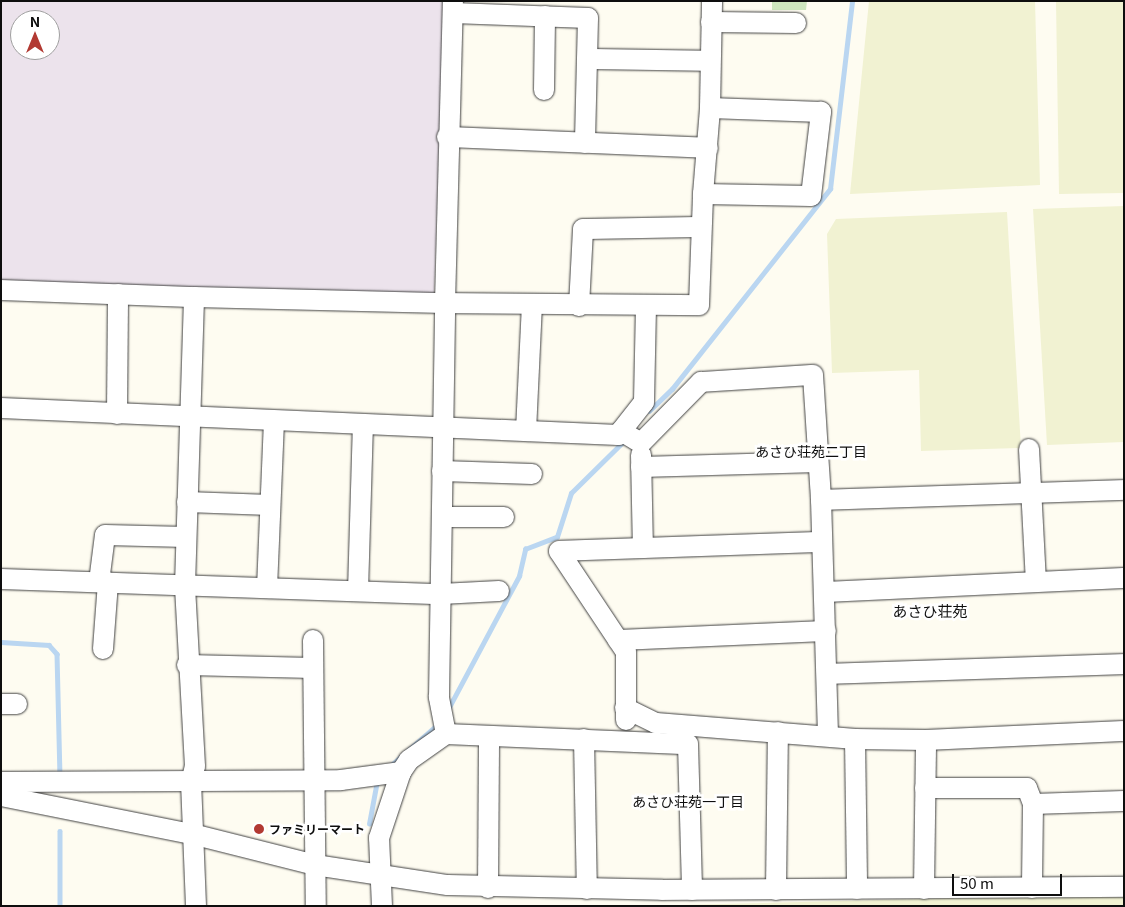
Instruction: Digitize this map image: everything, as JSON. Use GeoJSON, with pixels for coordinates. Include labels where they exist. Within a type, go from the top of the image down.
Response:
{"type":"FeatureCollection","features":[{"type":"Feature","properties":{"kind":"street"},"geometry":{"type":"LineString","coordinates":[[1,290],[194,297],[532,305],[646,307],[699,305],[701,227],[710,108],[712,1]]}},
{"type":"Feature","properties":{"kind":"street"},"geometry":{"type":"LineString","coordinates":[[382,906],[378,877],[379,838],[398,772],[444,722],[441,594],[442,471],[447,137],[453,7],[588,18],[585,143]]}},
{"type":"Feature","properties":{"kind":"street"},"geometry":{"type":"LineString","coordinates":[[544,90],[545,16]]}},
{"type":"Feature","properties":{"kind":"street"},"geometry":{"type":"LineString","coordinates":[[711,22],[796,23]]}},
{"type":"Feature","properties":{"kind":"street"},"geometry":{"type":"LineString","coordinates":[[587,59],[710,61]]}},
{"type":"Feature","properties":{"kind":"street"},"geometry":{"type":"LineString","coordinates":[[703,194],[811,196],[821,112],[710,108]]}},
{"type":"Feature","properties":{"kind":"street"},"geometry":{"type":"LineString","coordinates":[[447,137],[708,148]]}},
{"type":"Feature","properties":{"kind":"street"},"geometry":{"type":"LineString","coordinates":[[579,306],[583,229],[701,227]]}},
{"type":"Feature","properties":{"kind":"street"},"geometry":{"type":"LineString","coordinates":[[117,414],[118,294]]}},
{"type":"Feature","properties":{"kind":"street"},"geometry":{"type":"LineString","coordinates":[[194,297],[185,585],[187,665],[195,766],[191,783],[196,835],[196,906]]}},
{"type":"Feature","properties":{"kind":"street"},"geometry":{"type":"LineString","coordinates":[[526,431],[532,305]]}},
{"type":"Feature","properties":{"kind":"street"},"geometry":{"type":"LineString","coordinates":[[643,548],[641,467],[630,437],[644,402],[646,307]]}},
{"type":"Feature","properties":{"kind":"street"},"geometry":{"type":"LineString","coordinates":[[1,408],[630,437],[701,382],[813,375],[825,592],[828,735]]}},
{"type":"Feature","properties":{"kind":"street"},"geometry":{"type":"LineString","coordinates":[[266,588],[274,421]]}},
{"type":"Feature","properties":{"kind":"street"},"geometry":{"type":"LineString","coordinates":[[358,591],[363,424]]}},
{"type":"Feature","properties":{"kind":"street"},"geometry":{"type":"LineString","coordinates":[[1029,449],[1036,582]]}},
{"type":"Feature","properties":{"kind":"street"},"geometry":{"type":"LineString","coordinates":[[641,467],[818,462]]}},
{"type":"Feature","properties":{"kind":"street"},"geometry":{"type":"LineString","coordinates":[[442,471],[532,474]]}},
{"type":"Feature","properties":{"kind":"street"},"geometry":{"type":"LineString","coordinates":[[821,500],[1124,490]]}},
{"type":"Feature","properties":{"kind":"street"},"geometry":{"type":"LineString","coordinates":[[187,502],[270,504]]}},
{"type":"Feature","properties":{"kind":"street"},"geometry":{"type":"LineString","coordinates":[[442,518],[504,517]]}},
{"type":"Feature","properties":{"kind":"street"},"geometry":{"type":"LineString","coordinates":[[103,649],[105,535],[186,537]]}},
{"type":"Feature","properties":{"kind":"street"},"geometry":{"type":"LineString","coordinates":[[626,739],[626,652],[559,550],[822,542]]}},
{"type":"Feature","properties":{"kind":"street"},"geometry":{"type":"LineString","coordinates":[[825,592],[1124,578]]}},
{"type":"Feature","properties":{"kind":"street"},"geometry":{"type":"LineString","coordinates":[[1,579],[441,594],[499,591]]}},
{"type":"Feature","properties":{"kind":"street"},"geometry":{"type":"LineString","coordinates":[[618,640],[826,631]]}},
{"type":"Feature","properties":{"kind":"street"},"geometry":{"type":"LineString","coordinates":[[313,640],[316,906]]}},
{"type":"Feature","properties":{"kind":"street"},"geometry":{"type":"LineString","coordinates":[[827,674],[1124,664]]}},
{"type":"Feature","properties":{"kind":"street"},"geometry":{"type":"LineString","coordinates":[[187,665],[313,668]]}},
{"type":"Feature","properties":{"kind":"street"},"geometry":{"type":"LineString","coordinates":[[625,708],[656,723],[855,738],[926,740],[1124,731]]}},
{"type":"Feature","properties":{"kind":"street"},"geometry":{"type":"LineString","coordinates":[[444,722],[490,736],[626,739],[688,744],[692,890]]}},
{"type":"Feature","properties":{"kind":"street"},"geometry":{"type":"LineString","coordinates":[[776,890],[778,732]]}},
{"type":"Feature","properties":{"kind":"street"},"geometry":{"type":"LineString","coordinates":[[488,888],[490,736]]}},
{"type":"Feature","properties":{"kind":"street"},"geometry":{"type":"LineString","coordinates":[[584,738],[587,889]]}},
{"type":"Feature","properties":{"kind":"street"},"geometry":{"type":"LineString","coordinates":[[855,738],[857,889]]}},
{"type":"Feature","properties":{"kind":"street"},"geometry":{"type":"LineString","coordinates":[[924,889],[926,740]]}},
{"type":"Feature","properties":{"kind":"street"},"geometry":{"type":"LineString","coordinates":[[1,782],[191,783],[314,781],[398,772]]}},
{"type":"Feature","properties":{"kind":"street"},"geometry":{"type":"LineString","coordinates":[[925,788],[1027,788],[1033,804],[1032,888]]}},
{"type":"Feature","properties":{"kind":"street"},"geometry":{"type":"LineString","coordinates":[[1,796],[196,835],[378,877],[488,888],[776,890],[1124,887]]}},
{"type":"Feature","properties":{"kind":"street"},"geometry":{"type":"LineString","coordinates":[[1033,804],[1124,801]]}},
{"type":"Feature","properties":{"kind":"shaded area"},"geometry":{"type":"Polygon","coordinates":[[[1,1],[444,1],[434,298],[1,283],[1,1]]]}},
{"type":"Feature","properties":{"kind":"green space"},"geometry":{"type":"Polygon","coordinates":[[[772,1],[807,1],[806,10],[772,10],[772,1]]]}},
{"type":"Feature","properties":{"kind":"green space"},"geometry":{"type":"Polygon","coordinates":[[[869,1],[1035,1],[1040,185],[850,194],[869,1]]]}},
{"type":"Feature","properties":{"kind":"green space"},"geometry":{"type":"Polygon","coordinates":[[[1056,1],[1124,1],[1124,193],[1059,194],[1056,1]]]}},
{"type":"Feature","properties":{"kind":"green space"},"geometry":{"type":"Polygon","coordinates":[[[1124,206],[1124,442],[1047,445],[1033,209],[1124,206]]]}},
{"type":"Feature","properties":{"kind":"green space"},"geometry":{"type":"Polygon","coordinates":[[[1007,212],[1021,448],[921,451],[919,370],[832,373],[827,234],[836,219],[1007,212]]]}},
{"type":"Feature","properties":{"kind":"green space"},"geometry":{"type":"Polygon","coordinates":[[[1124,894],[1124,906],[639,906],[1124,894]]]}},
{"type":"Feature","properties":{"kind":"waterway"},"geometry":{"type":"LineString","coordinates":[[649,411],[672,389],[830,189],[852,1]]}},
{"type":"Feature","properties":{"kind":"waterway"},"geometry":{"type":"LineString","coordinates":[[447,711],[519,576],[525,549],[557,537],[571,493],[625,440]]}},
{"type":"Feature","properties":{"kind":"waterway"},"geometry":{"type":"LineString","coordinates":[[1,642],[49,645],[57,654],[60,773]]}},
{"type":"Feature","properties":{"kind":"waterway"},"geometry":{"type":"LineString","coordinates":[[388,768],[438,724]]}},
{"type":"Feature","properties":{"kind":"waterway"},"geometry":{"type":"LineString","coordinates":[[369,824],[377,781]]}},
{"type":"Feature","properties":{"kind":"waterway"},"geometry":{"type":"LineString","coordinates":[[60,831],[60,906]]}},
{"type":"Feature","properties":{"kind":"place","name":"ファミリーマート"},"geometry":{"type":"Point","coordinates":[259,829]}},
{"type":"Feature","properties":{"kind":"district","name":"あさひ荘苑二丁目"},"geometry":{"type":"Point","coordinates":[811,451]}},
{"type":"Feature","properties":{"kind":"district","name":"あさひ荘苑"},"geometry":{"type":"Point","coordinates":[930,611]}},
{"type":"Feature","properties":{"kind":"district","name":"あさひ荘苑一丁目"},"geometry":{"type":"Point","coordinates":[688,801]}}]}
